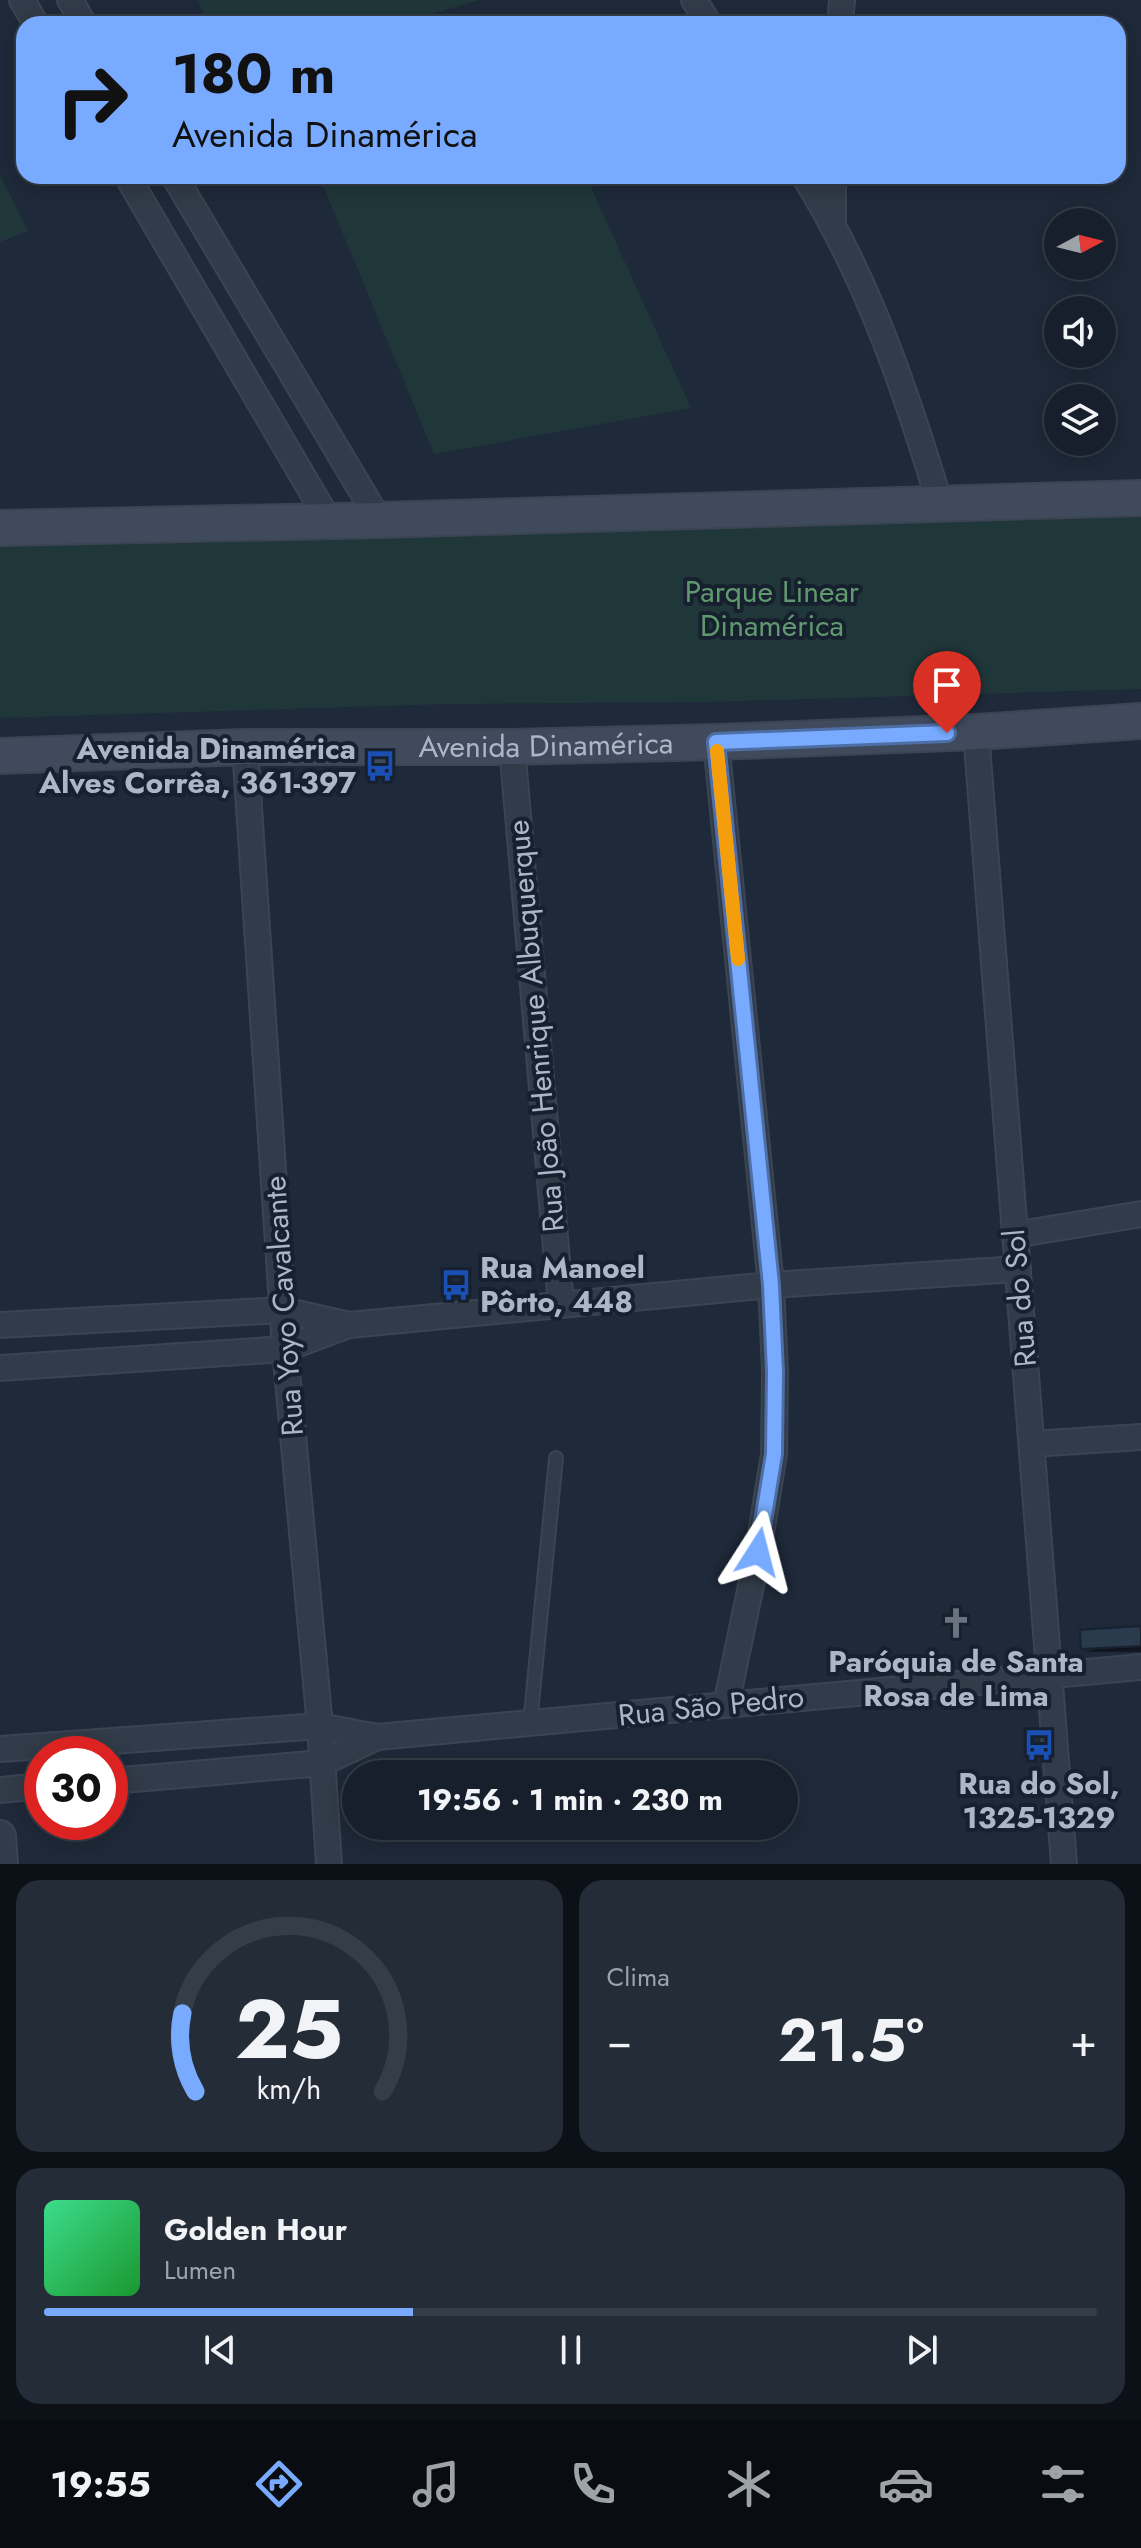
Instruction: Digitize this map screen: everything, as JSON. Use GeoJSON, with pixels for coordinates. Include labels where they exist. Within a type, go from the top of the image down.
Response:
{"type":"FeatureCollection","features":[{"type":"Feature","properties":{"kind":"main road"},"geometry":{"type":"LineString","coordinates":[[0,528],[1141,498]]}},
{"type":"Feature","properties":{"kind":"main road","name":"Avenida Dinamérica"},"geometry":{"type":"LineString","coordinates":[[0,756],[245,747],[512,747],[716,742],[976,732],[1141,721]]}},
{"type":"Feature","properties":{"kind":"street"},"geometry":{"type":"LineString","coordinates":[[132,184],[329,521]]}},
{"type":"Feature","properties":{"kind":"street"},"geometry":{"type":"LineString","coordinates":[[179,184],[379,520]]}},
{"type":"Feature","properties":{"kind":"street"},"geometry":{"type":"LineString","coordinates":[[809,184],[833,222],[877,323],[918,432],[940,504]]}},
{"type":"Feature","properties":{"kind":"street"},"geometry":{"type":"LineString","coordinates":[[833,184],[833,222]]}},
{"type":"Feature","properties":{"kind":"street"},"geometry":{"type":"LineString","coordinates":[[155,223],[189,202]]}},
{"type":"Feature","properties":{"kind":"street","name":"Rua do Sol"},"geometry":{"type":"LineString","coordinates":[[976,732],[1064,1864]]}},
{"type":"Feature","properties":{"kind":"street"},"geometry":{"type":"LineString","coordinates":[[716,742],[771,1285],[775,1372],[774,1454],[758,1552],[726,1705]]}},
{"type":"Feature","properties":{"kind":"street","name":"Rua Yoyo Cavalcante"},"geometry":{"type":"LineString","coordinates":[[245,747],[285,1349],[320,1726],[329,1864]]}},
{"type":"Feature","properties":{"kind":"street","name":"Rua João Henrique Albuquerque"},"geometry":{"type":"LineString","coordinates":[[512,747],[561,1305]]}},
{"type":"Feature","properties":{"kind":"street"},"geometry":{"type":"LineString","coordinates":[[1014,1235],[1141,1214]]}},
{"type":"Feature","properties":{"kind":"street"},"geometry":{"type":"LineString","coordinates":[[0,1368],[285,1349],[349,1325],[771,1285],[1018,1269]]}},
{"type":"Feature","properties":{"kind":"street"},"geometry":{"type":"LineString","coordinates":[[0,1325],[283,1310],[349,1325]]}},
{"type":"Feature","properties":{"kind":"street"},"geometry":{"type":"LineString","coordinates":[[1032,1444],[1141,1437]]}},
{"type":"Feature","properties":{"kind":"street","name":"Rua São Pedro"},"geometry":{"type":"LineString","coordinates":[[0,1749],[320,1726],[377,1737],[1141,1667]]}},
{"type":"Feature","properties":{"kind":"street","name":"Rua São Pedro"},"geometry":{"type":"LineString","coordinates":[[128,1779],[322,1763],[377,1737]]}},
{"type":"Feature","properties":{"kind":"street"},"geometry":{"type":"LineString","coordinates":[[0,1790],[24,1788]]}},
{"type":"Feature","properties":{"kind":"street"},"geometry":{"type":"LineString","coordinates":[[0,1836],[2,1864]]}},
{"type":"Feature","properties":{"kind":"lane"},"geometry":{"type":"LineString","coordinates":[[530,1724],[556,1458]]}},
{"type":"Feature","properties":{"kind":"green space"},"geometry":{"type":"Polygon","coordinates":[[[198,0],[479,0],[426,16],[204,16],[198,0]]]}},
{"type":"Feature","properties":{"kind":"green space"},"geometry":{"type":"Polygon","coordinates":[[[0,175],[28,231],[0,242],[0,175]]]}},
{"type":"Feature","properties":{"kind":"green space"},"geometry":{"type":"Polygon","coordinates":[[[322,184],[590,184],[691,408],[434,454],[322,184]]]}},
{"type":"Feature","properties":{"kind":"green space","name":"Parque Linear Dinamérica"},"geometry":{"type":"Polygon","coordinates":[[[1141,506],[1141,689],[708,702],[448,704],[0,718],[0,537],[1141,506]]]}},
{"type":"Feature","properties":{"kind":"building"},"geometry":{"type":"Polygon","coordinates":[[[1141,1626],[1141,1646],[1081,1649],[1080,1630],[1141,1626]]]}},
{"type":"Feature","properties":{"kind":"slow traffic"},"geometry":{"type":"LineString","coordinates":[[717,751],[738,959]]}},
{"type":"Feature","properties":{"kind":"place","name":"Avenida Dinamérica Alves Corrêa, 361-397"},"geometry":{"type":"Point","coordinates":[380,766]}},
{"type":"Feature","properties":{"kind":"place","name":"Rua Manoel Pôrto, 448"},"geometry":{"type":"Point","coordinates":[456,1285]}},
{"type":"Feature","properties":{"kind":"place","name":"Paróquia de Santa Rosa de Lima"},"geometry":{"type":"Point","coordinates":[956,1623]}},
{"type":"Feature","properties":{"kind":"place","name":"Rua do Sol, 1325-1329"},"geometry":{"type":"Point","coordinates":[1039,1745]}},
{"type":"Feature","properties":{"kind":"route"},"geometry":{"type":"LineString","coordinates":[[758,1552],[774,1454],[775,1372],[771,1285],[716,742],[947,733]]}}]}
